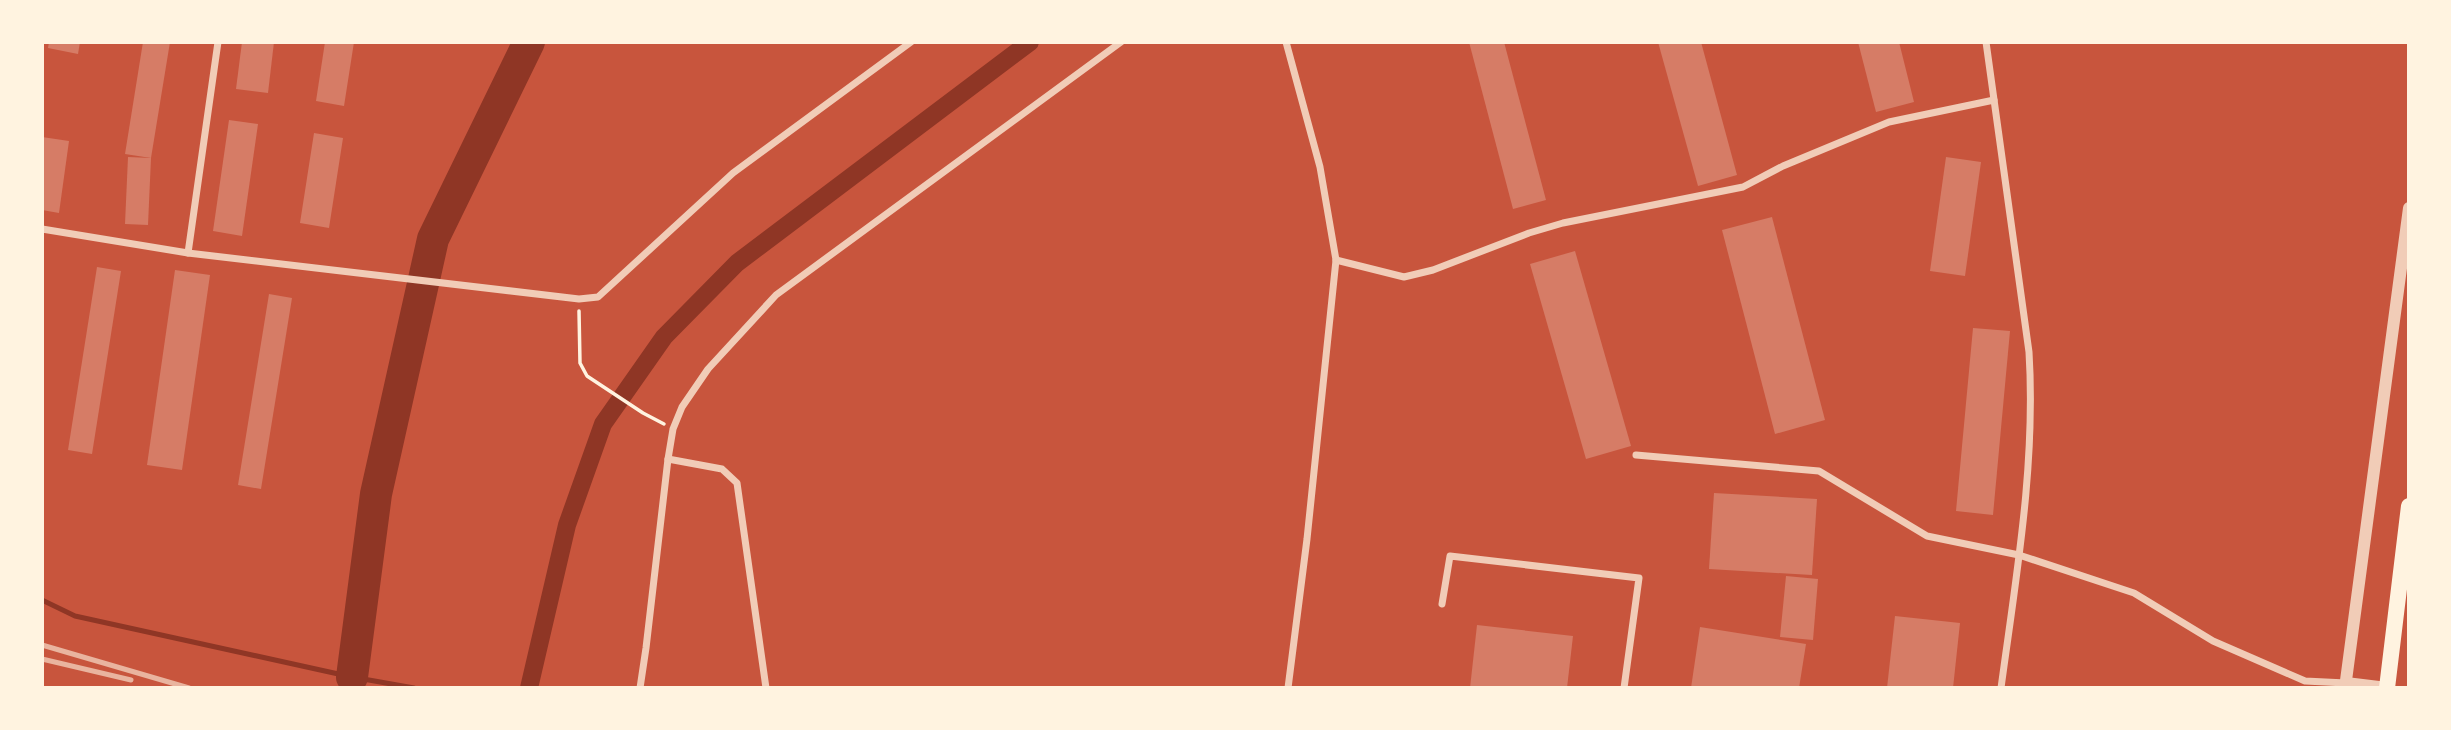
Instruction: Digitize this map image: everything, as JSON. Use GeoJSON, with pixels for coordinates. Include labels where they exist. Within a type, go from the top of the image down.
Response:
{"type":"FeatureCollection","features":[{"type":"Feature","properties":{"kind":"main road"},"geometry":{"type":"LineString","coordinates":[[2387,688],[2409,506]]}},
{"type":"Feature","properties":{"kind":"street"},"geometry":{"type":"LineString","coordinates":[[188,254],[218,42]]}},
{"type":"Feature","properties":{"kind":"street"},"geometry":{"type":"LineString","coordinates":[[42,229],[188,254],[579,299],[598,297],[733,173],[911,42]]}},
{"type":"Feature","properties":{"kind":"street"},"geometry":{"type":"LineString","coordinates":[[640,688],[673,429],[682,407],[708,369],[776,295],[1121,42]]}},
{"type":"Feature","properties":{"kind":"street"},"geometry":{"type":"LineString","coordinates":[[1286,42],[1320,167],[1336,260],[1307,539],[1288,688]]}},
{"type":"Feature","properties":{"kind":"street"},"geometry":{"type":"LineString","coordinates":[[1986,42],[2029,352],[2031,386],[2031,425],[2019,555],[2001,688]]}},
{"type":"Feature","properties":{"kind":"street"},"geometry":{"type":"LineString","coordinates":[[1336,260],[1404,277],[1413,275],[1563,223],[1743,187],[1783,166],[1889,122],[1994,100]]}},
{"type":"Feature","properties":{"kind":"street"},"geometry":{"type":"LineString","coordinates":[[2346,685],[2409,208]]}},
{"type":"Feature","properties":{"kind":"street"},"geometry":{"type":"LineString","coordinates":[[1636,455],[1819,471],[1927,536],[2019,555],[2134,593],[2213,641],[2305,681],[2387,688]]}},
{"type":"Feature","properties":{"kind":"street"},"geometry":{"type":"LineString","coordinates":[[668,459],[722,470],[737,483],[766,688]]}},
{"type":"Feature","properties":{"kind":"street"},"geometry":{"type":"LineString","coordinates":[[1442,604],[1450,556],[1639,579],[1624,688]]}},
{"type":"Feature","properties":{"kind":"path"},"geometry":{"type":"LineString","coordinates":[[579,299],[580,363],[587,376],[643,414],[673,429]]}},
{"type":"Feature","properties":{"kind":"building"},"geometry":{"type":"Polygon","coordinates":[[[49,42],[80,42],[78,54],[48,48],[49,42]]]}},
{"type":"Feature","properties":{"kind":"building"},"geometry":{"type":"Polygon","coordinates":[[[143,42],[170,42],[151,158],[125,154],[143,42]]]}},
{"type":"Feature","properties":{"kind":"building"},"geometry":{"type":"Polygon","coordinates":[[[242,42],[274,42],[268,93],[236,89],[242,42]]]}},
{"type":"Feature","properties":{"kind":"building"},"geometry":{"type":"Polygon","coordinates":[[[325,42],[354,42],[344,106],[316,101],[325,42]]]}},
{"type":"Feature","properties":{"kind":"building"},"geometry":{"type":"Polygon","coordinates":[[[1469,42],[1504,42],[1546,200],[1513,209],[1469,42]]]}},
{"type":"Feature","properties":{"kind":"building"},"geometry":{"type":"Polygon","coordinates":[[[1658,42],[1701,42],[1737,175],[1698,186],[1658,42]]]}},
{"type":"Feature","properties":{"kind":"building"},"geometry":{"type":"Polygon","coordinates":[[[1858,42],[1899,42],[1914,102],[1876,112],[1858,42]]]}},
{"type":"Feature","properties":{"kind":"building"},"geometry":{"type":"Polygon","coordinates":[[[229,120],[258,124],[242,236],[213,231],[229,120]]]}},
{"type":"Feature","properties":{"kind":"building"},"geometry":{"type":"Polygon","coordinates":[[[314,133],[343,138],[329,228],[300,223],[314,133]]]}},
{"type":"Feature","properties":{"kind":"building"},"geometry":{"type":"Polygon","coordinates":[[[42,137],[69,141],[59,213],[42,210],[42,137]]]}},
{"type":"Feature","properties":{"kind":"building"},"geometry":{"type":"Polygon","coordinates":[[[128,157],[151,158],[148,225],[125,224],[128,157]]]}},
{"type":"Feature","properties":{"kind":"building"},"geometry":{"type":"Polygon","coordinates":[[[1946,157],[1981,162],[1965,276],[1930,271],[1946,157]]]}},
{"type":"Feature","properties":{"kind":"building"},"geometry":{"type":"Polygon","coordinates":[[[1772,217],[1825,420],[1775,434],[1722,230],[1772,217]]]}},
{"type":"Feature","properties":{"kind":"building"},"geometry":{"type":"Polygon","coordinates":[[[1575,251],[1631,446],[1586,459],[1530,264],[1575,251]]]}},
{"type":"Feature","properties":{"kind":"building"},"geometry":{"type":"Polygon","coordinates":[[[97,267],[121,271],[92,454],[68,450],[97,267]]]}},
{"type":"Feature","properties":{"kind":"building"},"geometry":{"type":"Polygon","coordinates":[[[175,270],[210,275],[182,470],[147,465],[175,270]]]}},
{"type":"Feature","properties":{"kind":"building"},"geometry":{"type":"Polygon","coordinates":[[[269,294],[292,298],[261,489],[238,485],[269,294]]]}},
{"type":"Feature","properties":{"kind":"building"},"geometry":{"type":"Polygon","coordinates":[[[1973,328],[2010,331],[1993,515],[1956,511],[1973,328]]]}},
{"type":"Feature","properties":{"kind":"building"},"geometry":{"type":"Polygon","coordinates":[[[1714,493],[1817,499],[1812,575],[1709,569],[1714,493]]]}},
{"type":"Feature","properties":{"kind":"building"},"geometry":{"type":"Polygon","coordinates":[[[1786,576],[1818,579],[1813,640],[1780,637],[1786,576]]]}},
{"type":"Feature","properties":{"kind":"building"},"geometry":{"type":"Polygon","coordinates":[[[1895,616],[1960,623],[1953,688],[1887,688],[1895,616]]]}},
{"type":"Feature","properties":{"kind":"building"},"geometry":{"type":"Polygon","coordinates":[[[1477,625],[1573,636],[1567,688],[1470,688],[1477,625]]]}},
{"type":"Feature","properties":{"kind":"building"},"geometry":{"type":"Polygon","coordinates":[[[1700,627],[1806,644],[1799,688],[1691,688],[1700,627]]]}},
{"type":"Feature","properties":{"kind":"waterway"},"geometry":{"type":"LineString","coordinates":[[352,677],[376,494],[433,239],[529,42]]}},
{"type":"Feature","properties":{"kind":"waterway"},"geometry":{"type":"LineString","coordinates":[[529,688],[567,525],[603,424],[664,337],[737,263],[1030,42]]}},
{"type":"Feature","properties":{"kind":"waterway"},"geometry":{"type":"LineString","coordinates":[[42,600],[75,616],[352,677],[414,688]]}},
{"type":"Feature","properties":{"kind":"railway"},"geometry":{"type":"LineString","coordinates":[[42,645],[189,688]]}},
{"type":"Feature","properties":{"kind":"railway"},"geometry":{"type":"LineString","coordinates":[[42,659],[131,680]]}}]}
